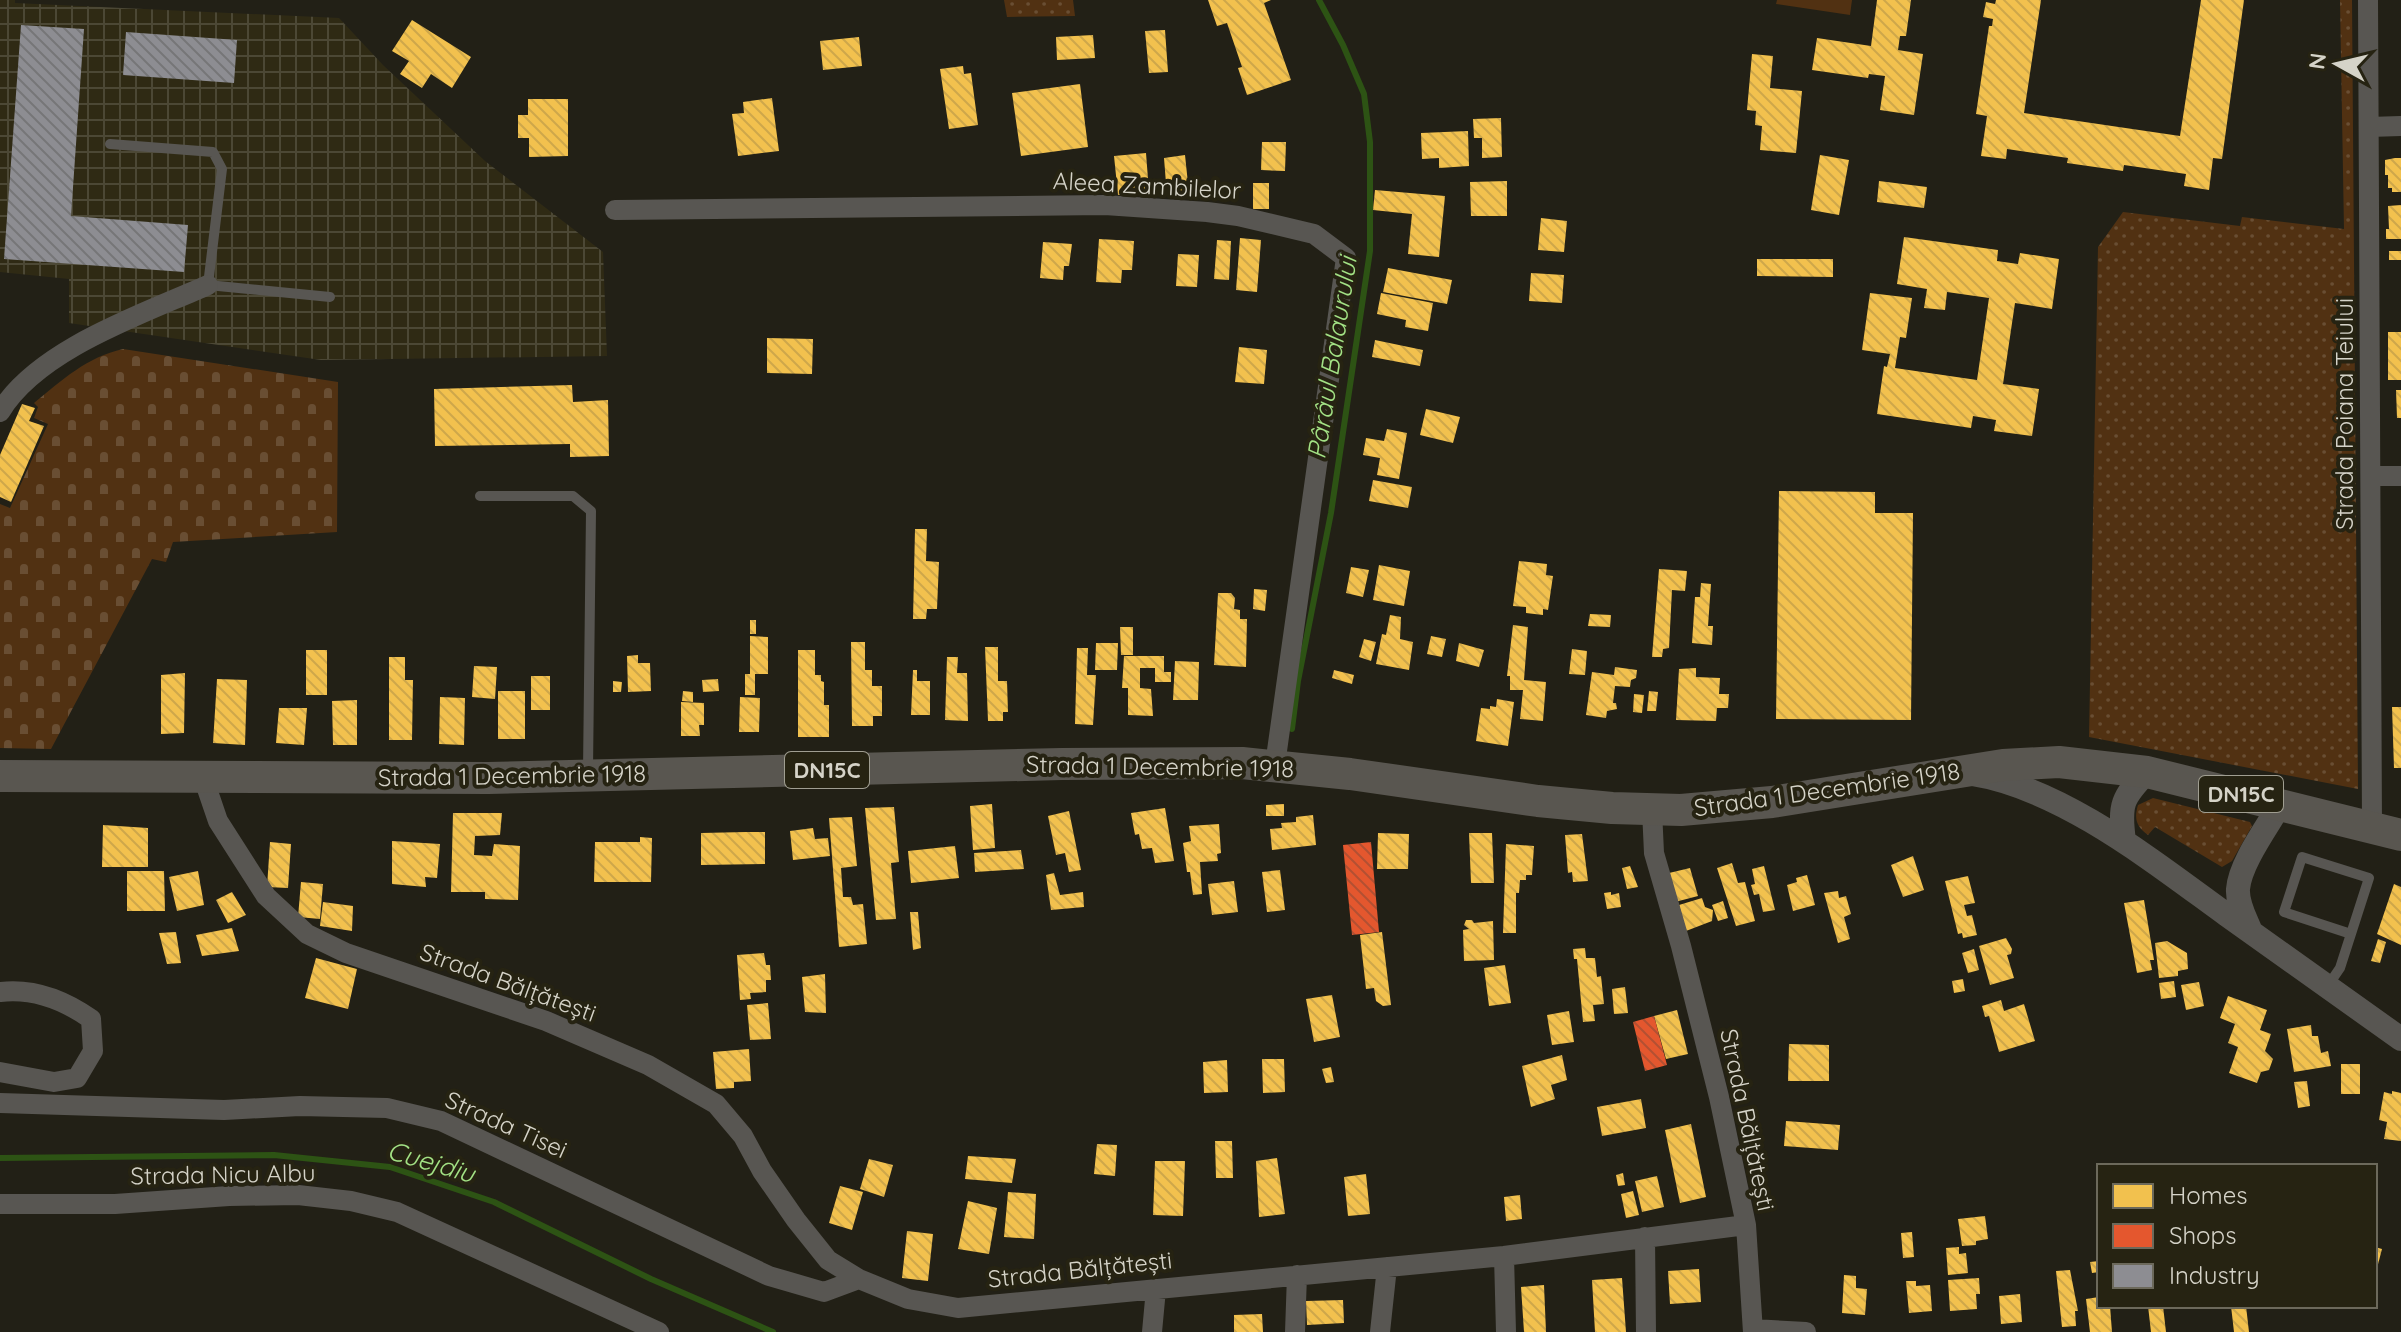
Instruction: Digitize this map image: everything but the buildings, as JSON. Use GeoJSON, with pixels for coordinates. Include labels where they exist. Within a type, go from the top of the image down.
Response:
{"type":"FeatureCollection","features":[{"type":"Feature","properties":{"kind":"main road","name":"Strada 1 Decembrie 1918"},"geometry":{"type":"LineString","coordinates":[[0,776],[421,779],[1150,763],[1275,765],[1538,801],[1652,810],[1742,806],[1954,772],[2045,762],[2090,764],[2147,772],[2386,831]]}},
{"type":"Feature","properties":{"kind":"street","name":"Strada Poiana Teiului"},"geometry":{"type":"LineString","coordinates":[[2368,0],[2372,476],[2386,831]]}},
{"type":"Feature","properties":{"kind":"street"},"geometry":{"type":"LineString","coordinates":[[2369,127],[2401,126]]}},
{"type":"Feature","properties":{"kind":"street","name":"Aleea Zambilelor"},"geometry":{"type":"LineString","coordinates":[[615,210],[1105,205],[1238,216],[1295,227],[1325,240],[1346,258],[1275,765]]}},
{"type":"Feature","properties":{"kind":"street"},"geometry":{"type":"LineString","coordinates":[[0,412],[6,402],[70,347],[208,285]]}},
{"type":"Feature","properties":{"kind":"street"},"geometry":{"type":"LineString","coordinates":[[2372,476],[2401,476]]}},
{"type":"Feature","properties":{"kind":"street"},"geometry":{"type":"LineString","coordinates":[[1954,772],[1986,777],[2027,790],[2124,841],[2401,1039]]}},
{"type":"Feature","properties":{"kind":"street"},"geometry":{"type":"LineString","coordinates":[[2124,841],[2122,802],[2147,772]]}},
{"type":"Feature","properties":{"kind":"street","name":"Strada Bălțătești"},"geometry":{"type":"LineString","coordinates":[[203,777],[218,821],[266,896],[307,934],[346,953],[546,1021],[648,1065],[716,1104],[743,1136],[770,1183],[828,1260],[859,1279],[908,1299],[958,1308],[1504,1256],[1746,1225],[1719,1097],[1654,853],[1652,810]]}},
{"type":"Feature","properties":{"kind":"street"},"geometry":{"type":"LineString","coordinates":[[2251,932],[2239,900],[2240,881],[2254,848],[2281,803]]}},
{"type":"Feature","properties":{"kind":"street"},"geometry":{"type":"LineString","coordinates":[[0,992],[20,989],[69,1003],[91,1019],[93,1051],[77,1078],[54,1082],[0,1072]]}},
{"type":"Feature","properties":{"kind":"street","name":"Strada Tisei"},"geometry":{"type":"LineString","coordinates":[[0,1103],[224,1110],[300,1106],[387,1108],[441,1121],[769,1276],[824,1292],[859,1279]]}},
{"type":"Feature","properties":{"kind":"street","name":"Strada Nicu Albu"},"geometry":{"type":"LineString","coordinates":[[0,1204],[115,1204],[271,1195],[351,1201],[397,1212],[659,1332]]}},
{"type":"Feature","properties":{"kind":"street"},"geometry":{"type":"LineString","coordinates":[[1746,1225],[1753,1330],[1806,1332]]}},
{"type":"Feature","properties":{"kind":"street"},"geometry":{"type":"LineString","coordinates":[[1645,1237],[1646,1332]]}},
{"type":"Feature","properties":{"kind":"street"},"geometry":{"type":"LineString","coordinates":[[1504,1256],[1506,1332]]}},
{"type":"Feature","properties":{"kind":"street"},"geometry":{"type":"LineString","coordinates":[[1380,1332],[1387,1267]]}},
{"type":"Feature","properties":{"kind":"street"},"geometry":{"type":"LineString","coordinates":[[1295,1332],[1297,1275]]}},
{"type":"Feature","properties":{"kind":"street"},"geometry":{"type":"LineString","coordinates":[[1152,1332],[1156,1289]]}},
{"type":"Feature","properties":{"kind":"lane"},"geometry":{"type":"LineString","coordinates":[[110,144],[213,152],[222,169],[208,285],[330,297]]}},
{"type":"Feature","properties":{"kind":"lane"},"geometry":{"type":"LineString","coordinates":[[480,496],[573,496],[591,511],[588,776]]}},
{"type":"Feature","properties":{"kind":"lane"},"geometry":{"type":"LineString","coordinates":[[2327,987],[2340,968],[2351,934],[2369,878],[2302,857],[2284,912],[2351,934]]}},
{"type":"Feature","properties":{"kind":"shaded area"},"geometry":{"type":"Polygon","coordinates":[[[0,0],[339,18],[383,65],[485,161],[603,252],[607,356],[321,360],[69,323],[69,279],[0,272],[0,0]]]}},
{"type":"Feature","properties":{"kind":"green space"},"geometry":{"type":"Polygon","coordinates":[[[1004,0],[1073,0],[1075,16],[1007,17],[1004,0]]]}},
{"type":"Feature","properties":{"kind":"green space"},"geometry":{"type":"Polygon","coordinates":[[[1777,0],[1852,0],[1850,15],[1776,4],[1777,0]]]}},
{"type":"Feature","properties":{"kind":"green space"},"geometry":{"type":"Polygon","coordinates":[[[2340,0],[2352,0],[2358,789],[2089,737],[2098,247],[2123,212],[2240,226],[2242,217],[2344,229],[2340,0]]]}},
{"type":"Feature","properties":{"kind":"green space"},"geometry":{"type":"Polygon","coordinates":[[[123,349],[338,382],[337,532],[173,542],[166,562],[152,559],[51,749],[0,748],[0,504],[10,508],[48,424],[34,418],[38,407],[34,403],[86,364],[123,349]]]}},
{"type":"Feature","properties":{"kind":"green space"},"geometry":{"type":"Polygon","coordinates":[[[2153,798],[2250,822],[2252,826],[2232,861],[2222,867],[2155,827],[2148,835],[2144,832],[2137,822],[2138,805],[2153,798]]]}},
{"type":"Feature","properties":{"kind":"waterway","name":"Pârâul Balaurului"},"geometry":{"type":"LineString","coordinates":[[1292,729],[1298,681],[1331,513],[1370,251],[1370,142],[1364,94],[1319,0]]}},
{"type":"Feature","properties":{"kind":"waterway","name":"Cuejdiu"},"geometry":{"type":"LineString","coordinates":[[0,1158],[274,1155],[390,1167],[494,1202],[651,1279],[773,1332]]}}]}
